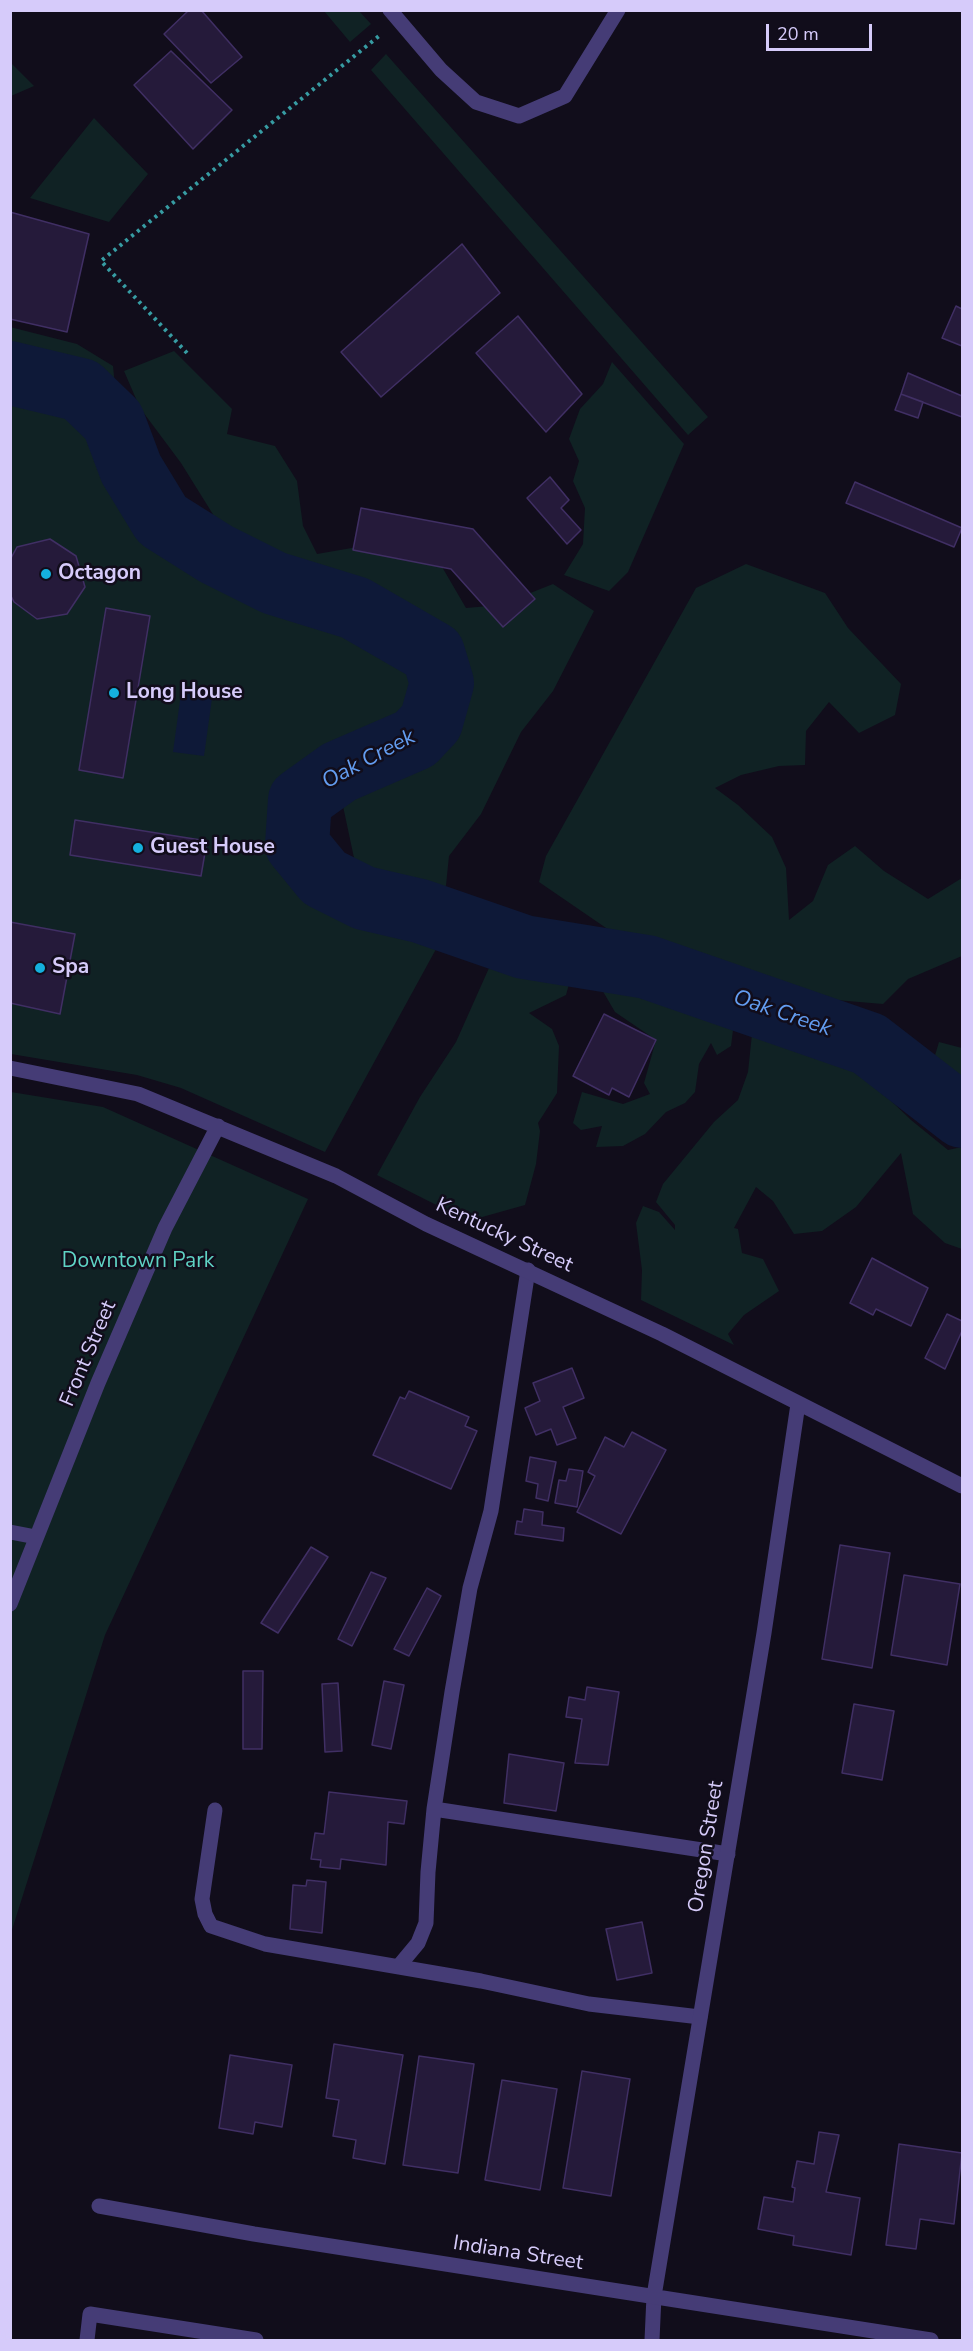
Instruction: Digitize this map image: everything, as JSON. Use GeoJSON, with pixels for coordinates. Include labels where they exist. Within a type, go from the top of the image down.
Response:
{"type":"FeatureCollection","features":[{"type":"Feature","properties":{"kind":"street"},"geometry":{"type":"LineString","coordinates":[[394,15],[441,70],[476,102],[519,116],[566,96],[618,10]]}},
{"type":"Feature","properties":{"kind":"street","name":"Kentucky Street"},"geometry":{"type":"LineString","coordinates":[[10,1068],[138,1094],[336,1176],[426,1224],[528,1270],[963,1486]]}},
{"type":"Feature","properties":{"kind":"street","name":"Front Street"},"geometry":{"type":"LineString","coordinates":[[10,1604],[165,1228],[218,1126]]}},
{"type":"Feature","properties":{"kind":"street"},"geometry":{"type":"LineString","coordinates":[[398,1967],[418,1943],[426,1923],[428,1872],[435,1809],[470,1588],[491,1512],[528,1270]]}},
{"type":"Feature","properties":{"kind":"street","name":"Oregon Street"},"geometry":{"type":"LineString","coordinates":[[652,2340],[654,2296],[728,1854],[798,1404]]}},
{"type":"Feature","properties":{"kind":"street"},"geometry":{"type":"LineString","coordinates":[[10,1532],[36,1537]]}},
{"type":"Feature","properties":{"kind":"street"},"geometry":{"type":"LineString","coordinates":[[435,1809],[728,1854]]}},
{"type":"Feature","properties":{"kind":"street"},"geometry":{"type":"LineString","coordinates":[[215,1810],[202,1899],[205,1914],[212,1926],[265,1944],[589,2004],[700,2017]]}},
{"type":"Feature","properties":{"kind":"street","name":"Indiana Street"},"geometry":{"type":"LineString","coordinates":[[99,2206],[254,2234],[931,2340]]}},
{"type":"Feature","properties":{"kind":"street"},"geometry":{"type":"LineString","coordinates":[[87,2340],[90,2314],[177,2334],[256,2340]]}},
{"type":"Feature","properties":{"kind":"path"},"geometry":{"type":"LineString","coordinates":[[187,353],[101,261],[394,15]]}},
{"type":"Feature","properties":{"kind":"green space"},"geometry":{"type":"Polygon","coordinates":[[[324,11],[359,11],[371,24],[350,42],[324,11]]]}},
{"type":"Feature","properties":{"kind":"green space"},"geometry":{"type":"Polygon","coordinates":[[[386,54],[708,417],[688,435],[371,70],[386,54]]]}},
{"type":"Feature","properties":{"kind":"green space"},"geometry":{"type":"Polygon","coordinates":[[[10,62],[34,86],[11,96],[10,96],[10,62]]]}},
{"type":"Feature","properties":{"kind":"green space"},"geometry":{"type":"Polygon","coordinates":[[[94,118],[148,174],[109,222],[30,198],[94,118]]]}},
{"type":"Feature","properties":{"kind":"green space"},"geometry":{"type":"Polygon","coordinates":[[[10,327],[77,344],[113,366],[115,386],[11,361],[10,327]]]}},
{"type":"Feature","properties":{"kind":"green space"},"geometry":{"type":"Polygon","coordinates":[[[174,351],[232,409],[227,434],[275,446],[297,481],[303,526],[317,554],[369,545],[438,560],[466,608],[500,605],[553,584],[594,611],[553,691],[521,732],[481,814],[449,856],[444,905],[400,895],[357,872],[343,806],[354,780],[396,766],[433,745],[455,671],[419,634],[373,604],[312,595],[282,585],[243,537],[219,524],[181,463],[140,408],[124,371],[174,351]]]}},
{"type":"Feature","properties":{"kind":"green space"},"geometry":{"type":"Polygon","coordinates":[[[612,362],[684,444],[628,572],[609,591],[564,575],[583,544],[585,508],[573,481],[579,461],[569,439],[580,409],[603,384],[612,362]]]}},
{"type":"Feature","properties":{"kind":"green space"},"geometry":{"type":"Polygon","coordinates":[[[10,382],[74,395],[108,444],[155,535],[277,599],[355,619],[428,660],[430,688],[424,716],[411,729],[338,761],[292,793],[290,850],[316,884],[365,908],[447,929],[325,1152],[181,1088],[137,1075],[11,1054],[10,382]]]}},
{"type":"Feature","properties":{"kind":"green space"},"geometry":{"type":"Polygon","coordinates":[[[746,564],[825,593],[848,628],[901,684],[895,715],[859,733],[829,702],[806,731],[805,765],[779,766],[741,775],[715,788],[738,805],[772,837],[786,868],[789,920],[813,901],[828,865],[855,846],[884,871],[928,899],[962,878],[962,956],[908,979],[883,1004],[824,999],[719,963],[649,952],[609,930],[539,882],[546,856],[696,588],[746,564]]]}},
{"type":"Feature","properties":{"kind":"green space"},"geometry":{"type":"Polygon","coordinates":[[[574,966],[566,995],[529,1013],[552,1029],[559,1046],[557,1093],[538,1123],[540,1131],[536,1164],[525,1205],[468,1221],[377,1175],[420,1097],[456,1042],[489,968],[574,966]]]}},
{"type":"Feature","properties":{"kind":"green space"},"geometry":{"type":"Polygon","coordinates":[[[608,972],[632,979],[641,990],[663,988],[686,1001],[692,1012],[719,1000],[735,1014],[731,1046],[717,1055],[711,1043],[699,1064],[695,1092],[685,1103],[666,1112],[645,1134],[623,1146],[596,1147],[602,1126],[581,1130],[573,1123],[582,1092],[623,1104],[650,1094],[644,1083],[656,1040],[615,1012],[594,976],[608,972]]]}},
{"type":"Feature","properties":{"kind":"green space"},"geometry":{"type":"Polygon","coordinates":[[[770,1019],[835,1052],[860,1071],[911,1120],[948,1150],[962,1147],[962,1249],[945,1243],[913,1214],[901,1153],[856,1207],[822,1231],[794,1234],[773,1201],[756,1187],[734,1228],[738,1229],[742,1253],[763,1259],[779,1291],[744,1315],[728,1334],[734,1345],[641,1300],[642,1270],[636,1223],[643,1206],[659,1212],[675,1230],[675,1225],[656,1202],[663,1184],[714,1122],[738,1100],[748,1072],[752,1034],[770,1019]]]}},
{"type":"Feature","properties":{"kind":"green space"},"geometry":{"type":"Polygon","coordinates":[[[939,1042],[962,1048],[962,1099],[933,1062],[939,1042]]]}},
{"type":"Feature","properties":{"kind":"green space","name":"Downtown Park"},"geometry":{"type":"Polygon","coordinates":[[[11,1092],[103,1107],[308,1199],[105,1635],[11,1933],[11,1092]]]}},
{"type":"Feature","properties":{"kind":"water"},"geometry":{"type":"Polygon","coordinates":[[[182,686],[213,691],[204,756],[173,752],[182,686]]]}},
{"type":"Feature","properties":{"kind":"building"},"geometry":{"type":"Polygon","coordinates":[[[189,10],[201,10],[242,57],[211,83],[164,34],[189,10]]]}},
{"type":"Feature","properties":{"kind":"building"},"geometry":{"type":"Polygon","coordinates":[[[171,51],[232,110],[193,149],[134,85],[171,51]]]}},
{"type":"Feature","properties":{"kind":"building"},"geometry":{"type":"Polygon","coordinates":[[[10,212],[89,234],[67,332],[10,319],[10,212]]]}},
{"type":"Feature","properties":{"kind":"building"},"geometry":{"type":"Polygon","coordinates":[[[462,244],[500,293],[381,397],[341,352],[462,244]]]}},
{"type":"Feature","properties":{"kind":"building"},"geometry":{"type":"Polygon","coordinates":[[[956,306],[962,309],[962,346],[942,338],[956,306]]]}},
{"type":"Feature","properties":{"kind":"building"},"geometry":{"type":"Polygon","coordinates":[[[518,316],[582,394],[546,432],[476,353],[518,316]]]}},
{"type":"Feature","properties":{"kind":"building"},"geometry":{"type":"Polygon","coordinates":[[[908,373],[962,396],[962,417],[901,394],[908,373]]]}},
{"type":"Feature","properties":{"kind":"building"},"geometry":{"type":"Polygon","coordinates":[[[901,394],[923,402],[918,418],[895,410],[901,394]]]}},
{"type":"Feature","properties":{"kind":"building"},"geometry":{"type":"Polygon","coordinates":[[[550,477],[569,500],[561,508],[581,530],[567,544],[527,498],[550,477]]]}},
{"type":"Feature","properties":{"kind":"building"},"geometry":{"type":"Polygon","coordinates":[[[855,482],[962,528],[954,547],[846,503],[855,482]]]}},
{"type":"Feature","properties":{"kind":"building"},"geometry":{"type":"Polygon","coordinates":[[[361,508],[473,529],[535,599],[503,627],[451,569],[353,550],[361,508]]]}},
{"type":"Feature","properties":{"kind":"building","name":"Octagon"},"geometry":{"type":"Polygon","coordinates":[[[50,539],[76,556],[85,587],[67,614],[37,619],[14,602],[10,594],[10,560],[17,547],[50,539]]]}},
{"type":"Feature","properties":{"kind":"building","name":"Long House"},"geometry":{"type":"Polygon","coordinates":[[[106,608],[150,616],[123,778],[79,770],[106,608]]]}},
{"type":"Feature","properties":{"kind":"building","name":"Guest House"},"geometry":{"type":"Polygon","coordinates":[[[75,820],[207,841],[201,876],[70,855],[75,820]]]}},
{"type":"Feature","properties":{"kind":"building","name":"Spa"},"geometry":{"type":"Polygon","coordinates":[[[10,922],[75,934],[60,1014],[10,1003],[10,922]]]}},
{"type":"Feature","properties":{"kind":"building"},"geometry":{"type":"Polygon","coordinates":[[[604,1014],[656,1040],[629,1097],[612,1088],[609,1095],[573,1076],[604,1014]]]}},
{"type":"Feature","properties":{"kind":"building"},"geometry":{"type":"Polygon","coordinates":[[[872,1258],[928,1288],[911,1326],[876,1309],[873,1315],[850,1303],[872,1258]]]}},
{"type":"Feature","properties":{"kind":"building"},"geometry":{"type":"Polygon","coordinates":[[[947,1314],[962,1321],[962,1331],[945,1369],[925,1358],[947,1314]]]}},
{"type":"Feature","properties":{"kind":"building"},"geometry":{"type":"Polygon","coordinates":[[[572,1368],[584,1398],[563,1407],[576,1438],[557,1445],[551,1429],[536,1435],[525,1408],[540,1401],[533,1383],[572,1368]]]}},
{"type":"Feature","properties":{"kind":"building"},"geometry":{"type":"Polygon","coordinates":[[[409,1391],[469,1417],[465,1426],[477,1431],[451,1489],[373,1455],[400,1397],[405,1399],[409,1391]]]}},
{"type":"Feature","properties":{"kind":"building"},"geometry":{"type":"Polygon","coordinates":[[[632,1432],[666,1450],[621,1534],[577,1512],[595,1476],[588,1472],[605,1437],[624,1447],[632,1432]]]}},
{"type":"Feature","properties":{"kind":"building"},"geometry":{"type":"Polygon","coordinates":[[[530,1457],[556,1462],[548,1501],[536,1498],[538,1484],[526,1481],[530,1457]]]}},
{"type":"Feature","properties":{"kind":"building"},"geometry":{"type":"Polygon","coordinates":[[[569,1469],[583,1471],[577,1507],[555,1503],[559,1480],[566,1481],[569,1469]]]}},
{"type":"Feature","properties":{"kind":"building"},"geometry":{"type":"Polygon","coordinates":[[[524,1509],[543,1512],[542,1525],[564,1528],[563,1541],[515,1534],[517,1521],[522,1522],[524,1509]]]}},
{"type":"Feature","properties":{"kind":"building"},"geometry":{"type":"Polygon","coordinates":[[[840,1545],[890,1553],[872,1668],[822,1659],[840,1545]]]}},
{"type":"Feature","properties":{"kind":"building"},"geometry":{"type":"Polygon","coordinates":[[[311,1547],[328,1557],[278,1633],[261,1623],[311,1547]]]}},
{"type":"Feature","properties":{"kind":"building"},"geometry":{"type":"Polygon","coordinates":[[[371,1572],[386,1578],[352,1646],[338,1639],[371,1572]]]}},
{"type":"Feature","properties":{"kind":"building"},"geometry":{"type":"Polygon","coordinates":[[[904,1575],[960,1584],[947,1665],[891,1655],[904,1575]]]}},
{"type":"Feature","properties":{"kind":"building"},"geometry":{"type":"Polygon","coordinates":[[[427,1588],[441,1596],[409,1656],[394,1649],[427,1588]]]}},
{"type":"Feature","properties":{"kind":"building"},"geometry":{"type":"Polygon","coordinates":[[[243,1671],[263,1671],[262,1749],[243,1749],[243,1671]]]}},
{"type":"Feature","properties":{"kind":"building"},"geometry":{"type":"Polygon","coordinates":[[[384,1681],[404,1685],[391,1749],[372,1745],[384,1681]]]}},
{"type":"Feature","properties":{"kind":"building"},"geometry":{"type":"Polygon","coordinates":[[[338,1683],[342,1751],[325,1752],[322,1684],[338,1683]]]}},
{"type":"Feature","properties":{"kind":"building"},"geometry":{"type":"Polygon","coordinates":[[[587,1687],[619,1692],[608,1765],[575,1763],[582,1719],[566,1717],[569,1697],[585,1700],[587,1687]]]}},
{"type":"Feature","properties":{"kind":"building"},"geometry":{"type":"Polygon","coordinates":[[[854,1704],[894,1711],[882,1780],[842,1773],[854,1704]]]}},
{"type":"Feature","properties":{"kind":"building"},"geometry":{"type":"Polygon","coordinates":[[[509,1754],[564,1763],[556,1811],[504,1803],[509,1754]]]}},
{"type":"Feature","properties":{"kind":"building"},"geometry":{"type":"Polygon","coordinates":[[[329,1792],[407,1801],[404,1824],[388,1822],[386,1865],[341,1859],[340,1869],[320,1867],[321,1860],[311,1859],[315,1833],[324,1834],[329,1792]]]}},
{"type":"Feature","properties":{"kind":"building"},"geometry":{"type":"Polygon","coordinates":[[[307,1880],[326,1882],[322,1933],[290,1929],[293,1885],[306,1886],[307,1880]]]}},
{"type":"Feature","properties":{"kind":"building"},"geometry":{"type":"Polygon","coordinates":[[[642,1922],[652,1973],[617,1980],[606,1929],[642,1922]]]}},
{"type":"Feature","properties":{"kind":"building"},"geometry":{"type":"Polygon","coordinates":[[[334,2044],[403,2055],[385,2164],[353,2158],[356,2140],[333,2136],[339,2100],[326,2098],[334,2044]]]}},
{"type":"Feature","properties":{"kind":"building"},"geometry":{"type":"Polygon","coordinates":[[[230,2055],[292,2065],[282,2127],[255,2122],[253,2134],[219,2128],[230,2055]]]}},
{"type":"Feature","properties":{"kind":"building"},"geometry":{"type":"Polygon","coordinates":[[[419,2056],[474,2064],[458,2173],[403,2165],[419,2056]]]}},
{"type":"Feature","properties":{"kind":"building"},"geometry":{"type":"Polygon","coordinates":[[[582,2071],[630,2079],[611,2196],[563,2188],[582,2071]]]}},
{"type":"Feature","properties":{"kind":"building"},"geometry":{"type":"Polygon","coordinates":[[[502,2080],[557,2089],[540,2190],[485,2180],[502,2080]]]}},
{"type":"Feature","properties":{"kind":"building"},"geometry":{"type":"Polygon","coordinates":[[[819,2132],[839,2135],[826,2192],[860,2198],[851,2255],[793,2245],[794,2236],[758,2229],[764,2197],[793,2202],[795,2188],[792,2187],[797,2161],[814,2164],[819,2132]]]}},
{"type":"Feature","properties":{"kind":"building"},"geometry":{"type":"Polygon","coordinates":[[[899,2144],[962,2153],[954,2224],[920,2219],[916,2249],[886,2245],[899,2144]]]}},
{"type":"Feature","properties":{"kind":"waterway","name":"Oak Creek"},"geometry":{"type":"LineString","coordinates":[[10,373],[81,390],[113,421],[131,469],[162,520],[216,554],[274,583],[355,608],[433,653],[442,683],[431,722],[415,739],[339,772],[300,800],[297,845],[324,878],[364,898],[420,911],[524,947],[647,967],[869,1044],[962,1116]]}},
{"type":"Feature","properties":{"kind":"place","name":"Octagon"},"geometry":{"type":"Point","coordinates":[46,574]}},
{"type":"Feature","properties":{"kind":"place","name":"Long House"},"geometry":{"type":"Point","coordinates":[114,693]}},
{"type":"Feature","properties":{"kind":"place","name":"Guest House"},"geometry":{"type":"Point","coordinates":[138,848]}},
{"type":"Feature","properties":{"kind":"place","name":"Spa"},"geometry":{"type":"Point","coordinates":[40,968]}}]}
